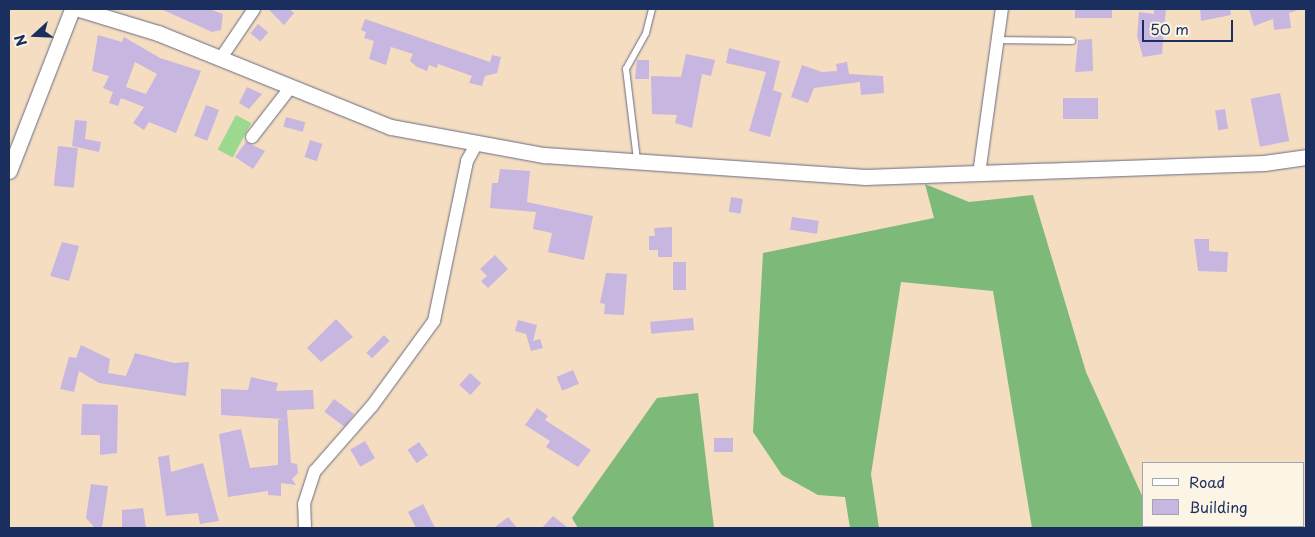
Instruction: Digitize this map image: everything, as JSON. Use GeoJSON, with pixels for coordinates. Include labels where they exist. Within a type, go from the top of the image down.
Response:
{"type":"FeatureCollection","features":[{"type":"Feature","properties":{"kind":"street"},"geometry":{"type":"LineString","coordinates":[[9,171],[72,9]]}},
{"type":"Feature","properties":{"kind":"street"},"geometry":{"type":"LineString","coordinates":[[80,9],[221,58],[290,88],[391,127],[476,145],[544,155],[865,177],[1264,163],[1306,157]]}},
{"type":"Feature","properties":{"kind":"street"},"geometry":{"type":"LineString","coordinates":[[221,58],[254,9]]}},
{"type":"Feature","properties":{"kind":"street"},"geometry":{"type":"LineString","coordinates":[[979,174],[1002,9]]}},
{"type":"Feature","properties":{"kind":"street"},"geometry":{"type":"LineString","coordinates":[[252,137],[290,88]]}},
{"type":"Feature","properties":{"kind":"street"},"geometry":{"type":"LineString","coordinates":[[304,528],[304,504],[315,471],[372,406],[434,321],[467,161],[476,145]]}},
{"type":"Feature","properties":{"kind":"lane"},"geometry":{"type":"LineString","coordinates":[[637,160],[626,69],[646,34],[652,9]]}},
{"type":"Feature","properties":{"kind":"lane"},"geometry":{"type":"LineString","coordinates":[[998,40],[1072,41]]}},
{"type":"Feature","properties":{"kind":"green space"},"geometry":{"type":"Polygon","coordinates":[[[236,115],[251,123],[233,157],[218,149],[236,115]]]}},
{"type":"Feature","properties":{"kind":"green space"},"geometry":{"type":"Polygon","coordinates":[[[925,184],[969,202],[1033,195],[1086,372],[1142,496],[1142,527],[1225,528],[1032,528],[993,291],[901,282],[871,474],[879,528],[850,528],[845,497],[818,495],[782,475],[753,432],[763,253],[934,218],[925,184]]]}},
{"type":"Feature","properties":{"kind":"green space"},"geometry":{"type":"Polygon","coordinates":[[[698,393],[714,528],[578,528],[572,518],[657,398],[698,393]]]}},
{"type":"Feature","properties":{"kind":"building"},"geometry":{"type":"Polygon","coordinates":[[[161,9],[209,9],[223,14],[221,30],[212,32],[161,9]]]}},
{"type":"Feature","properties":{"kind":"building"},"geometry":{"type":"Polygon","coordinates":[[[268,9],[289,9],[294,13],[284,25],[268,9]]]}},
{"type":"Feature","properties":{"kind":"building"},"geometry":{"type":"Polygon","coordinates":[[[1075,9],[1112,9],[1112,18],[1075,18],[1075,9]]]}},
{"type":"Feature","properties":{"kind":"building"},"geometry":{"type":"Polygon","coordinates":[[[1154,9],[1166,9],[1162,54],[1143,57],[1137,36],[1139,12],[1154,14],[1154,9]]]}},
{"type":"Feature","properties":{"kind":"building"},"geometry":{"type":"Polygon","coordinates":[[[1200,9],[1230,9],[1231,15],[1201,21],[1200,9]]]}},
{"type":"Feature","properties":{"kind":"building"},"geometry":{"type":"Polygon","coordinates":[[[1249,9],[1298,10],[1289,13],[1291,28],[1274,30],[1273,19],[1254,26],[1249,9]]]}},
{"type":"Feature","properties":{"kind":"building"},"geometry":{"type":"Polygon","coordinates":[[[365,19],[490,62],[492,55],[501,57],[497,73],[485,76],[482,86],[469,83],[472,76],[438,64],[437,68],[429,65],[427,71],[417,67],[410,61],[413,54],[391,47],[386,65],[369,59],[374,41],[364,38],[366,32],[361,30],[365,19]]]}},
{"type":"Feature","properties":{"kind":"building"},"geometry":{"type":"Polygon","coordinates":[[[258,24],[268,32],[261,42],[250,33],[258,24]]]}},
{"type":"Feature","properties":{"kind":"building"},"geometry":{"type":"Polygon","coordinates":[[[98,35],[122,42],[124,37],[160,58],[201,71],[176,133],[149,122],[144,130],[133,123],[144,107],[121,98],[118,106],[109,103],[113,92],[103,88],[109,76],[92,71],[98,35]],[[135,62],[126,87],[146,94],[157,74],[135,62]]]}},
{"type":"Feature","properties":{"kind":"building"},"geometry":{"type":"Polygon","coordinates":[[[1092,39],[1093,71],[1075,72],[1078,40],[1092,39]]]}},
{"type":"Feature","properties":{"kind":"building"},"geometry":{"type":"Polygon","coordinates":[[[729,48],[780,61],[773,90],[782,93],[770,137],[749,131],[766,72],[726,63],[729,48]]]}},
{"type":"Feature","properties":{"kind":"building"},"geometry":{"type":"Polygon","coordinates":[[[686,54],[715,60],[711,76],[702,74],[692,128],[675,123],[677,115],[652,114],[651,76],[681,77],[686,54]]]}},
{"type":"Feature","properties":{"kind":"building"},"geometry":{"type":"Polygon","coordinates":[[[637,60],[649,60],[649,79],[635,79],[637,60]]]}},
{"type":"Feature","properties":{"kind":"building"},"geometry":{"type":"Polygon","coordinates":[[[847,62],[849,74],[883,76],[884,93],[861,95],[860,82],[814,88],[808,103],[791,97],[802,65],[822,72],[837,71],[836,64],[847,62]]]}},
{"type":"Feature","properties":{"kind":"building"},"geometry":{"type":"Polygon","coordinates":[[[247,87],[262,94],[249,109],[239,103],[247,87]]]}},
{"type":"Feature","properties":{"kind":"building"},"geometry":{"type":"Polygon","coordinates":[[[1280,93],[1289,141],[1260,147],[1251,99],[1280,93]]]}},
{"type":"Feature","properties":{"kind":"building"},"geometry":{"type":"Polygon","coordinates":[[[1063,98],[1098,98],[1098,119],[1063,119],[1063,98]]]}},
{"type":"Feature","properties":{"kind":"building"},"geometry":{"type":"Polygon","coordinates":[[[206,105],[219,110],[207,141],[194,136],[206,105]]]}},
{"type":"Feature","properties":{"kind":"building"},"geometry":{"type":"Polygon","coordinates":[[[1225,109],[1228,129],[1218,130],[1215,111],[1225,109]]]}},
{"type":"Feature","properties":{"kind":"building"},"geometry":{"type":"Polygon","coordinates":[[[286,117],[305,122],[303,132],[283,127],[286,117]]]}},
{"type":"Feature","properties":{"kind":"building"},"geometry":{"type":"Polygon","coordinates":[[[75,120],[87,121],[85,139],[101,142],[99,152],[72,146],[75,120]]]}},
{"type":"Feature","properties":{"kind":"building"},"geometry":{"type":"Polygon","coordinates":[[[310,140],[322,144],[317,161],[304,157],[310,140]]]}},
{"type":"Feature","properties":{"kind":"building"},"geometry":{"type":"Polygon","coordinates":[[[246,142],[265,151],[253,169],[235,157],[246,142]]]}},
{"type":"Feature","properties":{"kind":"building"},"geometry":{"type":"Polygon","coordinates":[[[58,146],[78,148],[74,188],[54,186],[58,146]]]}},
{"type":"Feature","properties":{"kind":"building"},"geometry":{"type":"Polygon","coordinates":[[[500,169],[530,171],[527,202],[593,216],[584,260],[548,252],[552,233],[533,229],[536,212],[490,208],[492,183],[498,183],[500,169]]]}},
{"type":"Feature","properties":{"kind":"building"},"geometry":{"type":"Polygon","coordinates":[[[731,197],[743,199],[741,214],[729,212],[731,197]]]}},
{"type":"Feature","properties":{"kind":"building"},"geometry":{"type":"Polygon","coordinates":[[[792,217],[819,221],[817,234],[790,230],[792,217]]]}},
{"type":"Feature","properties":{"kind":"building"},"geometry":{"type":"Polygon","coordinates":[[[672,227],[672,257],[658,257],[658,250],[649,250],[649,236],[655,236],[654,228],[672,227]]]}},
{"type":"Feature","properties":{"kind":"building"},"geometry":{"type":"Polygon","coordinates":[[[1194,239],[1209,239],[1209,251],[1228,252],[1227,272],[1198,271],[1194,239]]]}},
{"type":"Feature","properties":{"kind":"building"},"geometry":{"type":"Polygon","coordinates":[[[62,242],[79,246],[69,281],[50,276],[62,242]]]}},
{"type":"Feature","properties":{"kind":"building"},"geometry":{"type":"Polygon","coordinates":[[[495,255],[508,269],[488,288],[481,281],[487,276],[480,269],[495,255]]]}},
{"type":"Feature","properties":{"kind":"building"},"geometry":{"type":"Polygon","coordinates":[[[673,262],[686,262],[686,290],[673,290],[673,262]]]}},
{"type":"Feature","properties":{"kind":"building"},"geometry":{"type":"Polygon","coordinates":[[[606,273],[627,274],[624,315],[604,314],[605,304],[600,303],[606,273]]]}},
{"type":"Feature","properties":{"kind":"building"},"geometry":{"type":"Polygon","coordinates":[[[693,318],[694,330],[651,334],[650,322],[693,318]]]}},
{"type":"Feature","properties":{"kind":"building"},"geometry":{"type":"Polygon","coordinates":[[[336,319],[353,337],[321,362],[307,348],[336,319]]]}},
{"type":"Feature","properties":{"kind":"building"},"geometry":{"type":"Polygon","coordinates":[[[518,320],[537,325],[533,341],[540,339],[543,348],[531,351],[526,334],[515,331],[518,320]]]}},
{"type":"Feature","properties":{"kind":"building"},"geometry":{"type":"Polygon","coordinates":[[[384,335],[390,341],[372,358],[366,353],[384,335]]]}},
{"type":"Feature","properties":{"kind":"building"},"geometry":{"type":"Polygon","coordinates":[[[81,345],[110,359],[108,373],[126,376],[135,353],[174,363],[189,362],[186,396],[99,383],[79,371],[74,392],[60,389],[69,357],[76,358],[81,345]]]}},
{"type":"Feature","properties":{"kind":"building"},"geometry":{"type":"Polygon","coordinates":[[[573,370],[579,384],[562,391],[556,377],[573,370]]]}},
{"type":"Feature","properties":{"kind":"building"},"geometry":{"type":"Polygon","coordinates":[[[470,373],[481,383],[470,395],[459,385],[470,373]]]}},
{"type":"Feature","properties":{"kind":"building"},"geometry":{"type":"Polygon","coordinates":[[[251,377],[278,383],[276,391],[313,390],[314,409],[287,410],[291,463],[297,464],[298,473],[292,479],[296,485],[281,483],[281,496],[268,495],[268,491],[228,497],[219,434],[241,429],[250,468],[278,465],[278,420],[283,419],[221,415],[221,389],[248,390],[251,377]]]}},
{"type":"Feature","properties":{"kind":"building"},"geometry":{"type":"Polygon","coordinates":[[[334,399],[354,414],[344,427],[324,412],[334,399]]]}},
{"type":"Feature","properties":{"kind":"building"},"geometry":{"type":"Polygon","coordinates":[[[82,404],[118,405],[117,453],[100,455],[100,435],[81,435],[82,404]]]}},
{"type":"Feature","properties":{"kind":"building"},"geometry":{"type":"Polygon","coordinates":[[[537,408],[548,416],[545,420],[591,450],[578,467],[546,447],[550,441],[525,425],[537,408]]]}},
{"type":"Feature","properties":{"kind":"building"},"geometry":{"type":"Polygon","coordinates":[[[714,438],[733,438],[733,452],[714,452],[714,438]]]}},
{"type":"Feature","properties":{"kind":"building"},"geometry":{"type":"Polygon","coordinates":[[[365,441],[375,458],[360,467],[350,450],[365,441]]]}},
{"type":"Feature","properties":{"kind":"building"},"geometry":{"type":"Polygon","coordinates":[[[419,442],[428,455],[417,463],[408,450],[419,442]]]}},
{"type":"Feature","properties":{"kind":"building"},"geometry":{"type":"Polygon","coordinates":[[[169,455],[171,472],[203,463],[219,521],[200,524],[198,513],[166,516],[158,457],[169,455]]]}},
{"type":"Feature","properties":{"kind":"building"},"geometry":{"type":"Polygon","coordinates":[[[91,484],[108,486],[102,528],[95,528],[86,518],[91,484]]]}},
{"type":"Feature","properties":{"kind":"building"},"geometry":{"type":"Polygon","coordinates":[[[423,504],[435,528],[416,528],[408,512],[423,504]]]}},
{"type":"Feature","properties":{"kind":"building"},"geometry":{"type":"Polygon","coordinates":[[[143,508],[146,528],[122,528],[122,510],[143,508]]]}},
{"type":"Feature","properties":{"kind":"building"},"geometry":{"type":"Polygon","coordinates":[[[553,516],[568,528],[542,528],[553,516]]]}},
{"type":"Feature","properties":{"kind":"building"},"geometry":{"type":"Polygon","coordinates":[[[508,517],[517,528],[494,528],[508,517]]]}}]}
